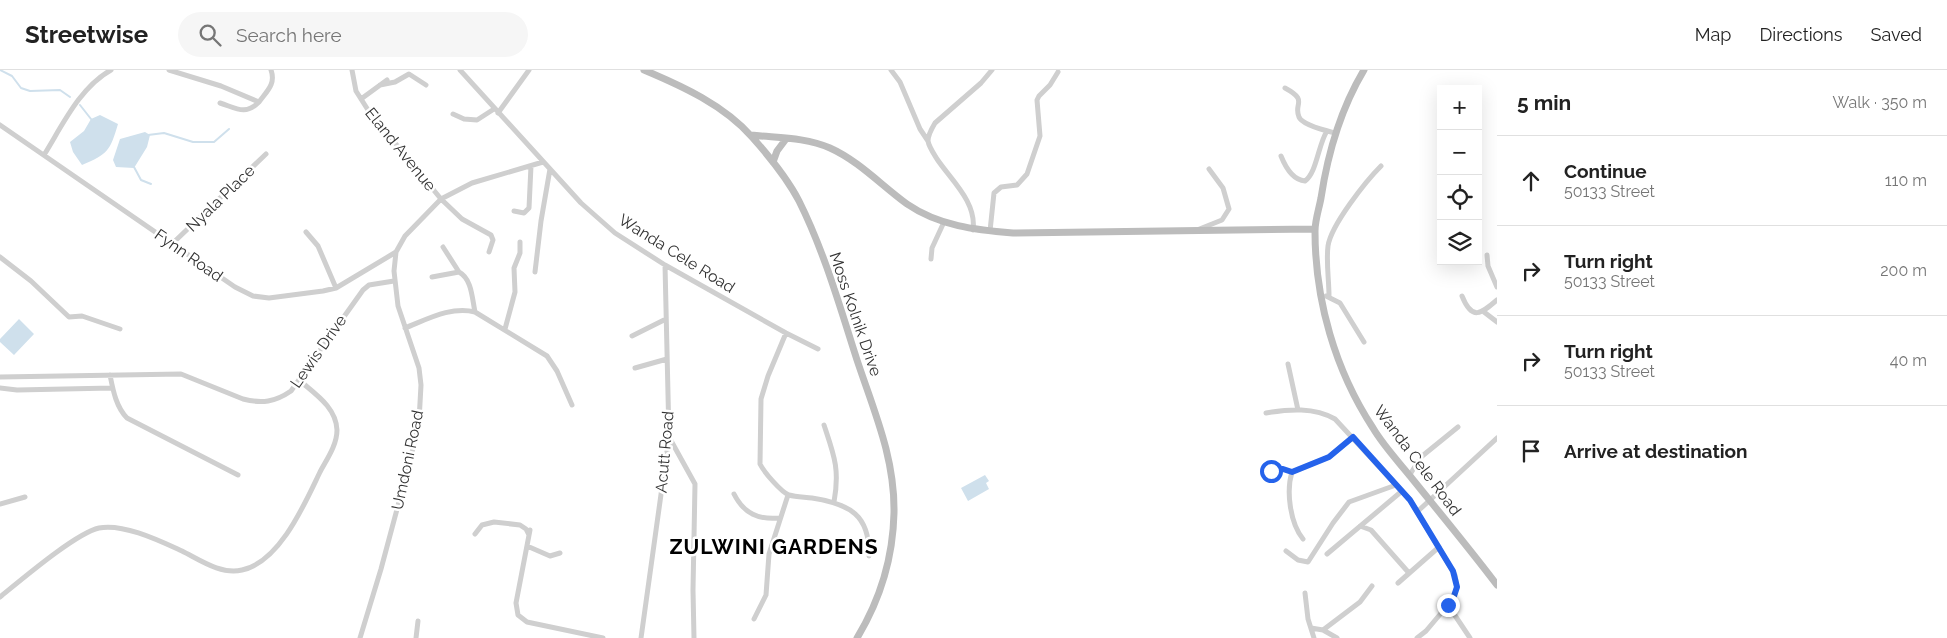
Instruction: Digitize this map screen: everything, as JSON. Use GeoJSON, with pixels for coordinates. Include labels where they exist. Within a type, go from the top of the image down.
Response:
{"type":"FeatureCollection","features":[{"type":"Feature","properties":{"kind":"street"},"geometry":{"type":"LineString","coordinates":[[44,154],[78,101],[96,81],[111,70]]}},
{"type":"Feature","properties":{"kind":"street"},"geometry":{"type":"LineString","coordinates":[[168,70],[221,86],[259,102]]}},
{"type":"Feature","properties":{"kind":"street"},"geometry":{"type":"LineString","coordinates":[[220,103],[245,111],[252,109],[272,85],[274,78],[271,70]]}},
{"type":"Feature","properties":{"kind":"street","name":"Eland Avenue"},"geometry":{"type":"LineString","coordinates":[[352,70],[354,86],[368,110],[441,199],[462,219],[491,235],[493,240],[489,252]]}},
{"type":"Feature","properties":{"kind":"street","name":"Wanda Cele Road"},"geometry":{"type":"LineString","coordinates":[[460,70],[581,203],[615,233],[665,265],[818,349]]}},
{"type":"Feature","properties":{"kind":"street"},"geometry":{"type":"LineString","coordinates":[[453,114],[477,120],[496,111],[529,70]]}},
{"type":"Feature","properties":{"kind":"street","name":"Moss Kolnik Drive"},"geometry":{"type":"LineString","coordinates":[[644,70],[704,98],[750,135],[773,162],[798,199],[812,229],[875,406],[892,471],[894,512],[890,554],[882,586],[857,638]]}},
{"type":"Feature","properties":{"kind":"street"},"geometry":{"type":"LineString","coordinates":[[891,70],[900,82],[920,129],[933,153],[971,207],[974,222],[973,230]]}},
{"type":"Feature","properties":{"kind":"street"},"geometry":{"type":"LineString","coordinates":[[928,142],[930,131],[935,123],[992,70]]}},
{"type":"Feature","properties":{"kind":"street","name":"Wanda Cele Road"},"geometry":{"type":"LineString","coordinates":[[1364,70],[1331,132],[1315,229],[1316,252],[1332,344],[1351,391],[1373,429],[1497,585]]}},
{"type":"Feature","properties":{"kind":"street"},"geometry":{"type":"LineString","coordinates":[[990,231],[994,193],[1001,187],[1017,185],[1024,179],[1040,136],[1040,121],[1037,109],[1039,96],[1050,85],[1058,72]]}},
{"type":"Feature","properties":{"kind":"street"},"geometry":{"type":"LineString","coordinates":[[380,85],[395,82],[409,74],[426,85]]}},
{"type":"Feature","properties":{"kind":"street","name":"Eland Avenue"},"geometry":{"type":"LineString","coordinates":[[361,99],[387,80]]}},
{"type":"Feature","properties":{"kind":"street"},"geometry":{"type":"LineString","coordinates":[[1281,156],[1291,173],[1300,180],[1305,181],[1311,176],[1319,148],[1331,132],[1300,119],[1298,98],[1293,92],[1285,88]]}},
{"type":"Feature","properties":{"kind":"street","name":"Fynn Road"},"geometry":{"type":"LineString","coordinates":[[0,125],[174,243],[235,287],[253,296],[269,298],[336,288],[396,252]]}},
{"type":"Feature","properties":{"kind":"street"},"geometry":{"type":"LineString","coordinates":[[750,135],[810,141],[831,149],[851,161],[908,205],[933,218],[973,230],[1013,233],[1315,229]]}},
{"type":"Feature","properties":{"kind":"street"},"geometry":{"type":"LineString","coordinates":[[773,162],[786,139]]}},
{"type":"Feature","properties":{"kind":"street","name":"Nyala Place"},"geometry":{"type":"LineString","coordinates":[[174,243],[266,154]]}},
{"type":"Feature","properties":{"kind":"street"},"geometry":{"type":"LineString","coordinates":[[394,281],[394,260],[396,252],[405,236],[441,199],[472,184],[543,162]]}},
{"type":"Feature","properties":{"kind":"street"},"geometry":{"type":"LineString","coordinates":[[514,211],[524,213],[529,208],[531,166]]}},
{"type":"Feature","properties":{"kind":"street"},"geometry":{"type":"LineString","coordinates":[[1364,342],[1343,308],[1325,296],[1327,257],[1329,240],[1359,190],[1381,166]]}},
{"type":"Feature","properties":{"kind":"street"},"geometry":{"type":"LineString","coordinates":[[535,272],[550,169]]}},
{"type":"Feature","properties":{"kind":"street"},"geometry":{"type":"LineString","coordinates":[[1197,230],[1222,220],[1229,210],[1223,188],[1209,169]]}},
{"type":"Feature","properties":{"kind":"street"},"geometry":{"type":"LineString","coordinates":[[931,259],[932,248],[944,222]]}},
{"type":"Feature","properties":{"kind":"street"},"geometry":{"type":"LineString","coordinates":[[306,232],[318,246],[336,288]]}},
{"type":"Feature","properties":{"kind":"street"},"geometry":{"type":"LineString","coordinates":[[505,330],[516,292],[514,268],[520,252],[520,242]]}},
{"type":"Feature","properties":{"kind":"street"},"geometry":{"type":"LineString","coordinates":[[443,247],[459,272],[466,277],[469,283],[475,312]]}},
{"type":"Feature","properties":{"kind":"street"},"geometry":{"type":"LineString","coordinates":[[1487,255],[1488,266],[1497,287]]}},
{"type":"Feature","properties":{"kind":"street"},"geometry":{"type":"LineString","coordinates":[[0,257],[31,281],[66,314],[72,317],[82,316],[120,329]]}},
{"type":"Feature","properties":{"kind":"street","name":"Acutt Road"},"geometry":{"type":"LineString","coordinates":[[641,638],[669,437],[665,265]]}},
{"type":"Feature","properties":{"kind":"street"},"geometry":{"type":"LineString","coordinates":[[432,277],[459,272]]}},
{"type":"Feature","properties":{"kind":"street","name":"Umdoni Road"},"geometry":{"type":"LineString","coordinates":[[360,638],[409,467],[419,421],[421,384],[419,368],[398,306],[394,281]]}},
{"type":"Feature","properties":{"kind":"street","name":"Lewis Drive"},"geometry":{"type":"LineString","coordinates":[[0,377],[182,374],[243,399],[269,402],[291,391],[363,290],[369,285],[394,281]]}},
{"type":"Feature","properties":{"kind":"street"},"geometry":{"type":"LineString","coordinates":[[1462,296],[1470,311],[1475,313],[1484,312],[1497,300]]}},
{"type":"Feature","properties":{"kind":"street"},"geometry":{"type":"LineString","coordinates":[[405,328],[446,312],[466,310],[475,312],[541,352],[552,362],[572,405]]}},
{"type":"Feature","properties":{"kind":"street"},"geometry":{"type":"LineString","coordinates":[[1484,312],[1497,322]]}},
{"type":"Feature","properties":{"kind":"street"},"geometry":{"type":"LineString","coordinates":[[632,336],[666,319]]}},
{"type":"Feature","properties":{"kind":"street"},"geometry":{"type":"LineString","coordinates":[[786,333],[768,376],[761,399],[760,464],[788,495],[834,502],[850,510],[864,524],[870,542],[869,556]]}},
{"type":"Feature","properties":{"kind":"street"},"geometry":{"type":"LineString","coordinates":[[635,368],[667,359]]}},
{"type":"Feature","properties":{"kind":"street"},"geometry":{"type":"LineString","coordinates":[[1288,364],[1298,410]]}},
{"type":"Feature","properties":{"kind":"street"},"geometry":{"type":"LineString","coordinates":[[110,375],[112,388],[120,410],[127,418],[238,475]]}},
{"type":"Feature","properties":{"kind":"street"},"geometry":{"type":"LineString","coordinates":[[0,597],[51,557],[89,531],[99,528],[110,527],[137,533],[222,570],[242,570],[256,564],[270,554],[299,515],[335,443],[337,429],[334,416],[328,405],[299,380]]}},
{"type":"Feature","properties":{"kind":"street"},"geometry":{"type":"LineString","coordinates":[[0,388],[17,390],[112,388]]}},
{"type":"Feature","properties":{"kind":"street"},"geometry":{"type":"LineString","coordinates":[[1266,413],[1298,410],[1317,412],[1331,417],[1353,437],[1418,511],[1456,579],[1456,592],[1425,635],[1417,638]]}},
{"type":"Feature","properties":{"kind":"street"},"geometry":{"type":"LineString","coordinates":[[824,425],[836,463],[838,479],[834,502]]}},
{"type":"Feature","properties":{"kind":"street"},"geometry":{"type":"LineString","coordinates":[[1409,476],[1421,457],[1458,427]]}},
{"type":"Feature","properties":{"kind":"street"},"geometry":{"type":"LineString","coordinates":[[669,437],[696,484],[693,590],[694,638]]}},
{"type":"Feature","properties":{"kind":"street"},"geometry":{"type":"LineString","coordinates":[[1271,471],[1283,469],[1292,472],[1329,457],[1353,437]]}},
{"type":"Feature","properties":{"kind":"street"},"geometry":{"type":"LineString","coordinates":[[1418,511],[1497,438]]}},
{"type":"Feature","properties":{"kind":"street"},"geometry":{"type":"LineString","coordinates":[[1292,472],[1290,497],[1297,529],[1303,539]]}},
{"type":"Feature","properties":{"kind":"street"},"geometry":{"type":"LineString","coordinates":[[1286,551],[1303,562],[1310,561],[1333,522],[1349,502],[1396,485]]}},
{"type":"Feature","properties":{"kind":"street"},"geometry":{"type":"LineString","coordinates":[[1327,554],[1402,491]]}},
{"type":"Feature","properties":{"kind":"street"},"geometry":{"type":"LineString","coordinates":[[734,494],[739,504],[750,514],[764,519],[780,518]]}},
{"type":"Feature","properties":{"kind":"street"},"geometry":{"type":"LineString","coordinates":[[754,619],[766,595],[768,560],[788,495]]}},
{"type":"Feature","properties":{"kind":"street"},"geometry":{"type":"LineString","coordinates":[[0,504],[25,498]]}},
{"type":"Feature","properties":{"kind":"street"},"geometry":{"type":"LineString","coordinates":[[475,534],[482,525],[494,522],[520,525],[526,529],[529,532],[516,604],[518,615],[527,622],[603,638]]}},
{"type":"Feature","properties":{"kind":"street"},"geometry":{"type":"LineString","coordinates":[[1360,526],[1371,530],[1409,574]]}},
{"type":"Feature","properties":{"kind":"street"},"geometry":{"type":"LineString","coordinates":[[526,546],[550,556],[560,553]]}},
{"type":"Feature","properties":{"kind":"street"},"geometry":{"type":"LineString","coordinates":[[1398,583],[1439,547]]}},
{"type":"Feature","properties":{"kind":"street"},"geometry":{"type":"LineString","coordinates":[[1323,630],[1360,602],[1372,586]]}},
{"type":"Feature","properties":{"kind":"street"},"geometry":{"type":"LineString","coordinates":[[1305,593],[1314,638]]}},
{"type":"Feature","properties":{"kind":"street"},"geometry":{"type":"LineString","coordinates":[[1448,605],[1470,638]]}},
{"type":"Feature","properties":{"kind":"street"},"geometry":{"type":"LineString","coordinates":[[416,638],[418,621]]}},
{"type":"Feature","properties":{"kind":"street"},"geometry":{"type":"LineString","coordinates":[[1311,628],[1323,630],[1337,638]]}},
{"type":"Feature","properties":{"kind":"water"},"geometry":{"type":"Polygon","coordinates":[[[100,115],[118,124],[113,140],[103,154],[82,165],[73,152],[70,142],[84,131],[91,119],[100,115]]]}},
{"type":"Feature","properties":{"kind":"water"},"geometry":{"type":"Polygon","coordinates":[[[145,132],[150,135],[147,147],[134,168],[116,167],[113,160],[120,139],[145,132]]]}},
{"type":"Feature","properties":{"kind":"water"},"geometry":{"type":"Polygon","coordinates":[[[19,319],[34,334],[14,355],[0,342],[0,339],[19,319]]]}},
{"type":"Feature","properties":{"kind":"water"},"geometry":{"type":"Polygon","coordinates":[[[985,475],[989,481],[986,483],[989,489],[968,501],[961,488],[985,475]]]}},
{"type":"Feature","properties":{"kind":"waterway"},"geometry":{"type":"LineString","coordinates":[[0,70],[12,76],[21,88],[30,91],[60,90],[70,97]]}},
{"type":"Feature","properties":{"kind":"waterway"},"geometry":{"type":"LineString","coordinates":[[80,105],[91,119]]}},
{"type":"Feature","properties":{"kind":"waterway"},"geometry":{"type":"LineString","coordinates":[[148,135],[164,133],[193,142],[214,142],[229,129]]}},
{"type":"Feature","properties":{"kind":"waterway"},"geometry":{"type":"LineString","coordinates":[[134,167],[141,180],[151,184]]}},
{"type":"Feature","properties":{"kind":"district","name":"ZULWINI GARDENS"},"geometry":{"type":"Point","coordinates":[774,547]}},
{"type":"Feature","properties":{"kind":"route"},"geometry":{"type":"LineString","coordinates":[[1271,471],[1283,469],[1292,472],[1329,457],[1353,437],[1410,500],[1453,571],[1457,587],[1453,600],[1448,605]]}}]}
